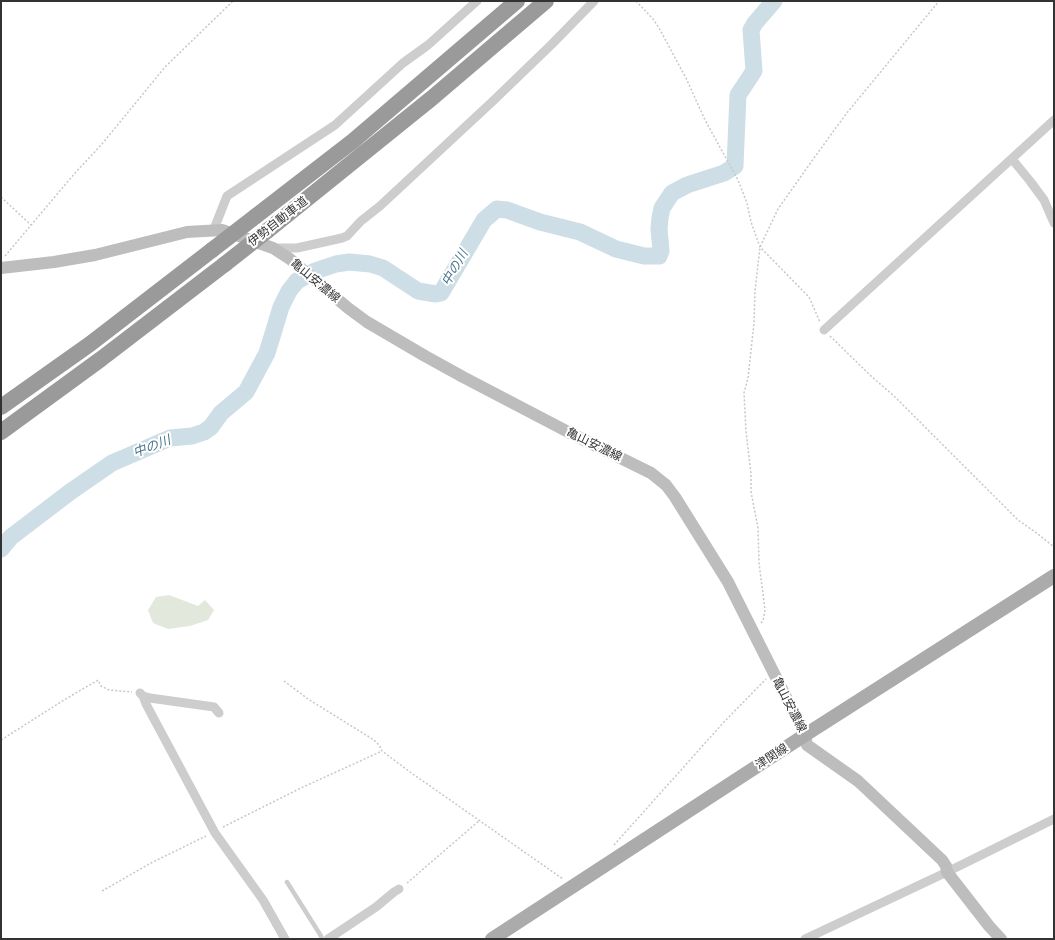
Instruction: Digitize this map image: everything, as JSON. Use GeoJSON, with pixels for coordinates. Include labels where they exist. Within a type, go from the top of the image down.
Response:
{"type":"FeatureCollection","features":[{"type":"Feature","properties":{"kind":"highway","name":"伊勢自動車道"},"geometry":{"type":"LineString","coordinates":[[1,407],[90,344],[353,141],[516,1]]}},
{"type":"Feature","properties":{"kind":"highway","name":"伊勢自動車道"},"geometry":{"type":"LineString","coordinates":[[1,432],[101,359],[267,231],[426,102],[546,1]]}},
{"type":"Feature","properties":{"kind":"main road","name":"亀山安濃線"},"geometry":{"type":"LineString","coordinates":[[1,268],[54,262],[95,255],[187,232],[214,229],[222,230],[273,248],[290,259],[367,322],[463,377],[658,478],[666,485],[675,497],[728,582],[805,735],[807,745],[858,781],[923,840],[942,860],[946,866],[947,872],[1001,939]]}},
{"type":"Feature","properties":{"kind":"main road","name":"津関線"},"geometry":{"type":"LineString","coordinates":[[492,939],[805,735],[1054,576]]}},
{"type":"Feature","properties":{"kind":"street"},"geometry":{"type":"LineString","coordinates":[[214,229],[227,196],[335,125],[403,63],[428,45],[477,1]]}},
{"type":"Feature","properties":{"kind":"street"},"geometry":{"type":"LineString","coordinates":[[273,248],[297,248],[347,236],[361,221],[380,206],[557,39],[594,1]]}},
{"type":"Feature","properties":{"kind":"street"},"geometry":{"type":"LineString","coordinates":[[824,330],[1054,120]]}},
{"type":"Feature","properties":{"kind":"street"},"geometry":{"type":"LineString","coordinates":[[1012,159],[1044,200],[1054,223]]}},
{"type":"Feature","properties":{"kind":"street"},"geometry":{"type":"LineString","coordinates":[[142,695],[214,707],[219,713]]}},
{"type":"Feature","properties":{"kind":"street"},"geometry":{"type":"LineString","coordinates":[[142,695],[215,832],[266,906],[285,939]]}},
{"type":"Feature","properties":{"kind":"street"},"geometry":{"type":"LineString","coordinates":[[805,939],[947,872],[1054,819]]}},
{"type":"Feature","properties":{"kind":"street"},"geometry":{"type":"LineString","coordinates":[[328,939],[376,907],[399,889]]}},
{"type":"Feature","properties":{"kind":"lane"},"geometry":{"type":"LineString","coordinates":[[287,882],[322,939]]}},
{"type":"Feature","properties":{"kind":"path"},"geometry":{"type":"LineString","coordinates":[[1,260],[75,173],[102,144],[165,67],[233,1]]}},
{"type":"Feature","properties":{"kind":"path"},"geometry":{"type":"LineString","coordinates":[[636,1],[653,19],[659,28],[686,78],[705,120],[738,180],[747,203],[751,222],[760,247],[808,297],[824,330],[916,417],[1012,515],[1054,547]]}},
{"type":"Feature","properties":{"kind":"path"},"geometry":{"type":"LineString","coordinates":[[753,631],[763,621],[765,610],[759,563],[758,528],[751,492],[751,474],[746,431],[744,393],[748,378],[754,330],[756,283],[760,247],[778,209],[846,114],[939,1]]}},
{"type":"Feature","properties":{"kind":"path"},"geometry":{"type":"LineString","coordinates":[[1,196],[31,225]]}},
{"type":"Feature","properties":{"kind":"path"},"geometry":{"type":"LineString","coordinates":[[612,848],[723,723],[773,673]]}},
{"type":"Feature","properties":{"kind":"path"},"geometry":{"type":"LineString","coordinates":[[1,740],[98,680],[102,686],[109,690],[142,695]]}},
{"type":"Feature","properties":{"kind":"path"},"geometry":{"type":"LineString","coordinates":[[284,681],[308,699],[374,740],[380,745],[382,751],[572,887]]}},
{"type":"Feature","properties":{"kind":"path"},"geometry":{"type":"LineString","coordinates":[[102,891],[151,863],[273,802],[382,751]]}},
{"type":"Feature","properties":{"kind":"path"},"geometry":{"type":"LineString","coordinates":[[399,889],[480,820]]}},
{"type":"Feature","properties":{"kind":"shaded area"},"geometry":{"type":"Polygon","coordinates":[[[169,595],[198,606],[205,600],[214,610],[208,620],[190,626],[168,629],[153,623],[148,610],[156,597],[169,595]]]}},
{"type":"Feature","properties":{"kind":"waterway","name":"中の川"},"geometry":{"type":"LineString","coordinates":[[1,549],[11,537],[70,492],[112,463],[170,438],[192,436],[204,432],[211,427],[221,413],[246,392],[267,353],[281,307],[289,291],[297,281],[315,271],[336,264],[349,262],[370,264],[383,268],[418,291],[436,294],[441,293],[484,220],[497,209],[507,210],[540,222],[580,232],[616,249],[644,256],[659,256],[661,251],[659,229],[662,208],[672,193],[687,185],[724,173],[735,166],[738,95],[754,71],[751,30],[755,23],[774,1]]}}]}
